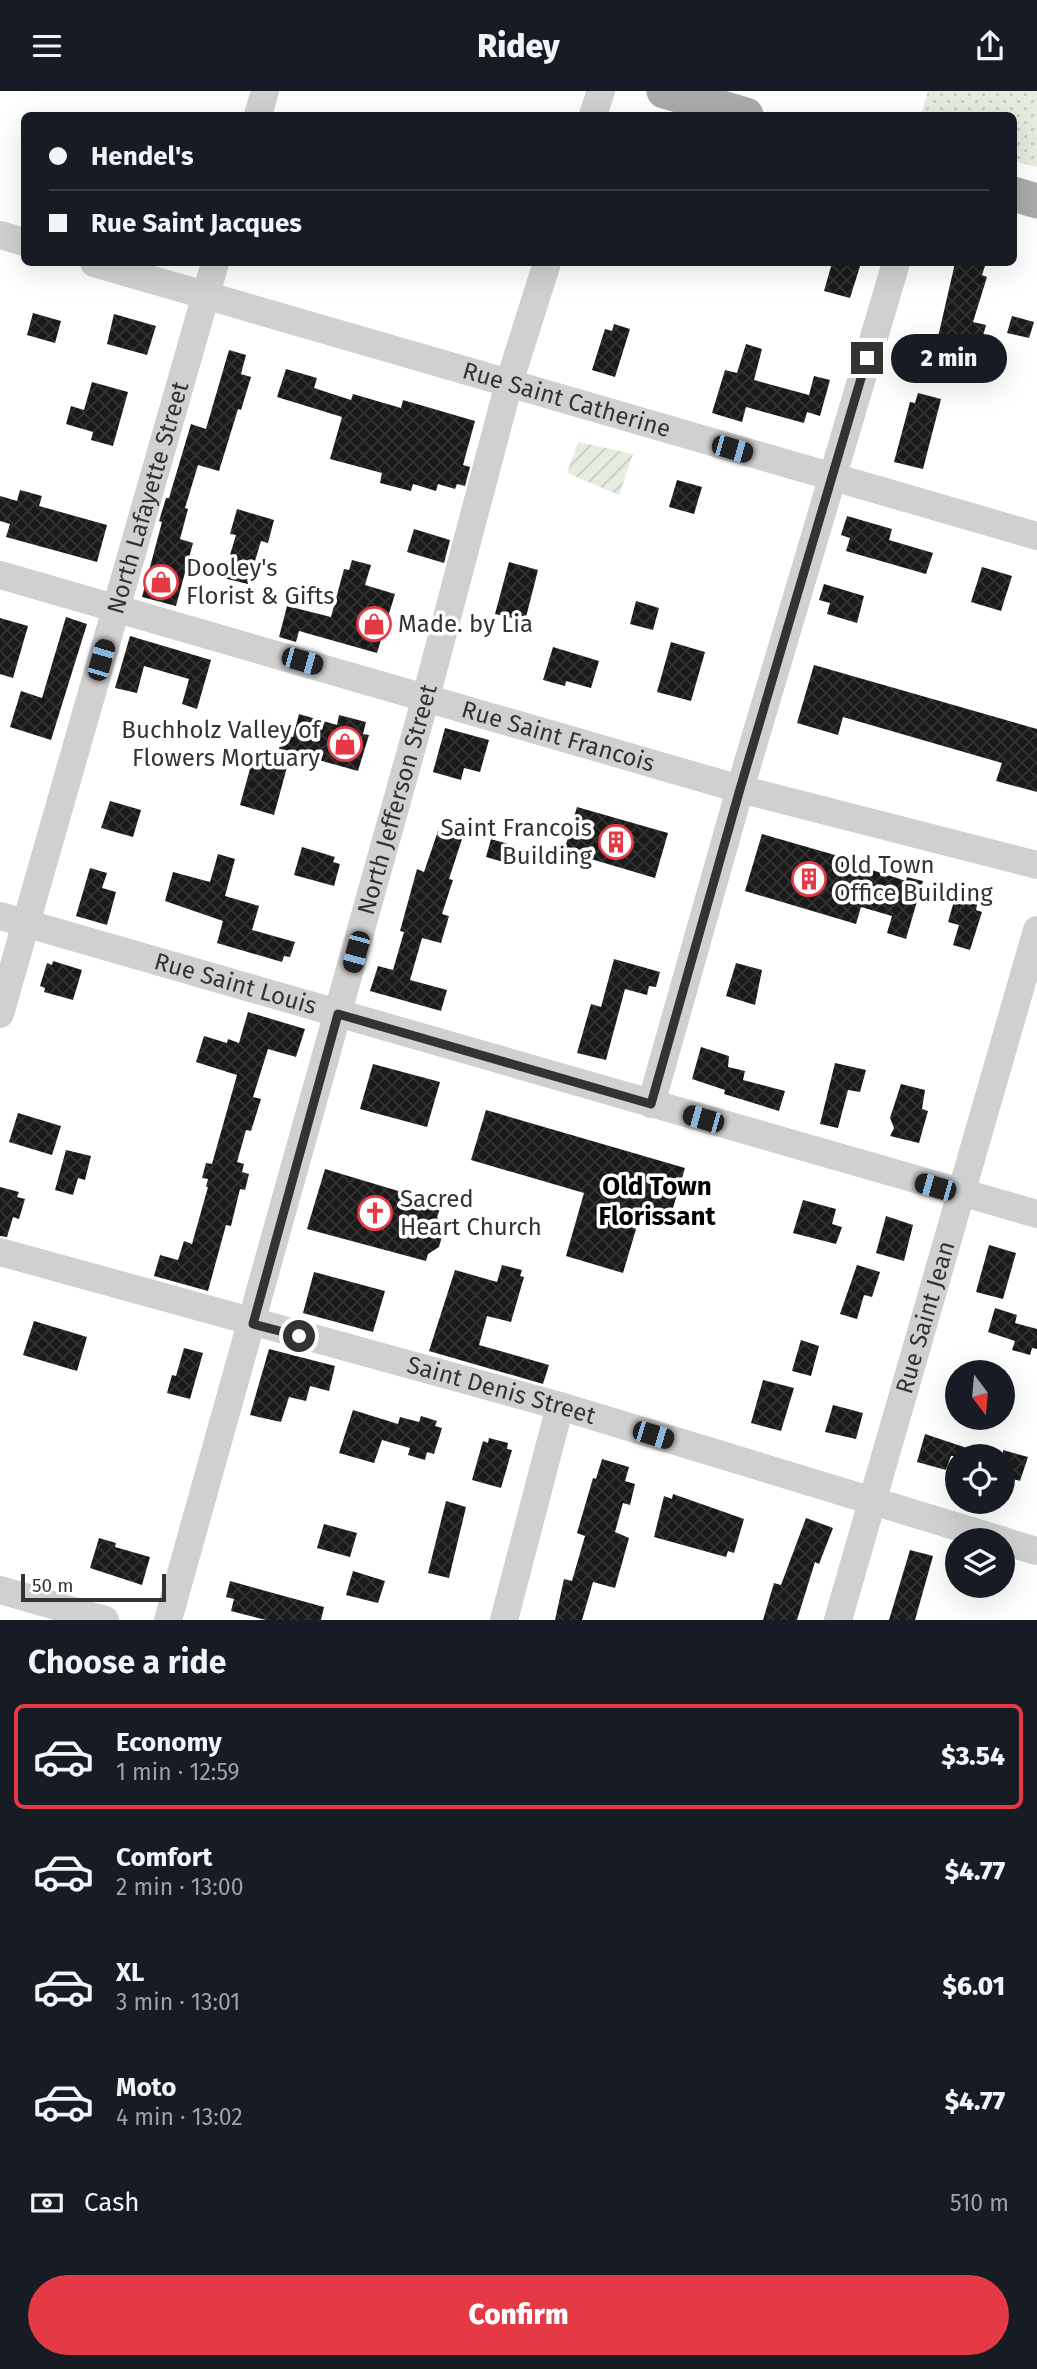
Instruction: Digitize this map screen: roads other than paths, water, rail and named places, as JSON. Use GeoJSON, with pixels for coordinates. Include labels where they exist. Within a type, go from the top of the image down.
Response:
{"type":"FeatureCollection","features":[{"type":"Feature","properties":{"kind":"main road"},"geometry":{"type":"LineString","coordinates":[[664,91],[736,112]]}},
{"type":"Feature","properties":{"kind":"main road"},"geometry":{"type":"LineString","coordinates":[[1017,195],[1037,201]]}},
{"type":"Feature","properties":{"kind":"street"},"geometry":{"type":"LineString","coordinates":[[259,112],[265,91]]}},
{"type":"Feature","properties":{"kind":"street"},"geometry":{"type":"LineString","coordinates":[[594,112],[601,91]]}},
{"type":"Feature","properties":{"kind":"street"},"geometry":{"type":"LineString","coordinates":[[0,235],[21,241]]}},
{"type":"Feature","properties":{"kind":"street","name":"Rue Saint Catherine"},"geometry":{"type":"LineString","coordinates":[[104,266],[1037,536]]}},
{"type":"Feature","properties":{"kind":"street","name":"North Lafayette Street"},"geometry":{"type":"LineString","coordinates":[[0,1014],[13,919],[117,607],[214,266]]}},
{"type":"Feature","properties":{"kind":"street","name":"North Jefferson Street"},"geometry":{"type":"LineString","coordinates":[[169,1620],[426,697],[509,383],[546,266]]}},
{"type":"Feature","properties":{"kind":"street"},"geometry":{"type":"LineString","coordinates":[[651,1104],[740,789],[895,266]]}},
{"type":"Feature","properties":{"kind":"street","name":"Rue Saint Francois"},"geometry":{"type":"LineString","coordinates":[[0,575],[740,789],[1037,865]]}},
{"type":"Feature","properties":{"kind":"street","name":"Rue Saint Louis"},"geometry":{"type":"LineString","coordinates":[[13,919],[1037,1214]]}},
{"type":"Feature","properties":{"kind":"street","name":"Rue Saint Jean"},"geometry":{"type":"LineString","coordinates":[[838,1620],[1037,930]]}},
{"type":"Feature","properties":{"kind":"street","name":"Saint Denis Street"},"geometry":{"type":"LineString","coordinates":[[0,1252],[253,1324],[561,1406],[960,1528]]}},
{"type":"Feature","properties":{"kind":"street"},"geometry":{"type":"LineString","coordinates":[[504,1620],[561,1406]]}},
{"type":"Feature","properties":{"kind":"street","name":"Saint Denis Street"},"geometry":{"type":"LineString","coordinates":[[1015,1544],[1037,1551]]}},
{"type":"Feature","properties":{"kind":"street"},"geometry":{"type":"LineString","coordinates":[[0,1590],[105,1620]]}},
{"type":"Feature","properties":{"kind":"place","name":"Dooley's Florist & Gifts"},"geometry":{"type":"Point","coordinates":[161,582]}},
{"type":"Feature","properties":{"kind":"place","name":"Made. by Lia"},"geometry":{"type":"Point","coordinates":[374,624]}},
{"type":"Feature","properties":{"kind":"place","name":"Buchholz Valley of Flowers Mortuary"},"geometry":{"type":"Point","coordinates":[345,744]}},
{"type":"Feature","properties":{"kind":"place","name":"Saint Francois Building"},"geometry":{"type":"Point","coordinates":[616,842]}},
{"type":"Feature","properties":{"kind":"place","name":"Old Town Office Building"},"geometry":{"type":"Point","coordinates":[809,879]}},
{"type":"Feature","properties":{"kind":"place","name":"Sacred Heart Church"},"geometry":{"type":"Point","coordinates":[375,1213]}},
{"type":"Feature","properties":{"kind":"district","name":"Old Town Florissant"},"geometry":{"type":"Point","coordinates":[657,1200]}}]}
